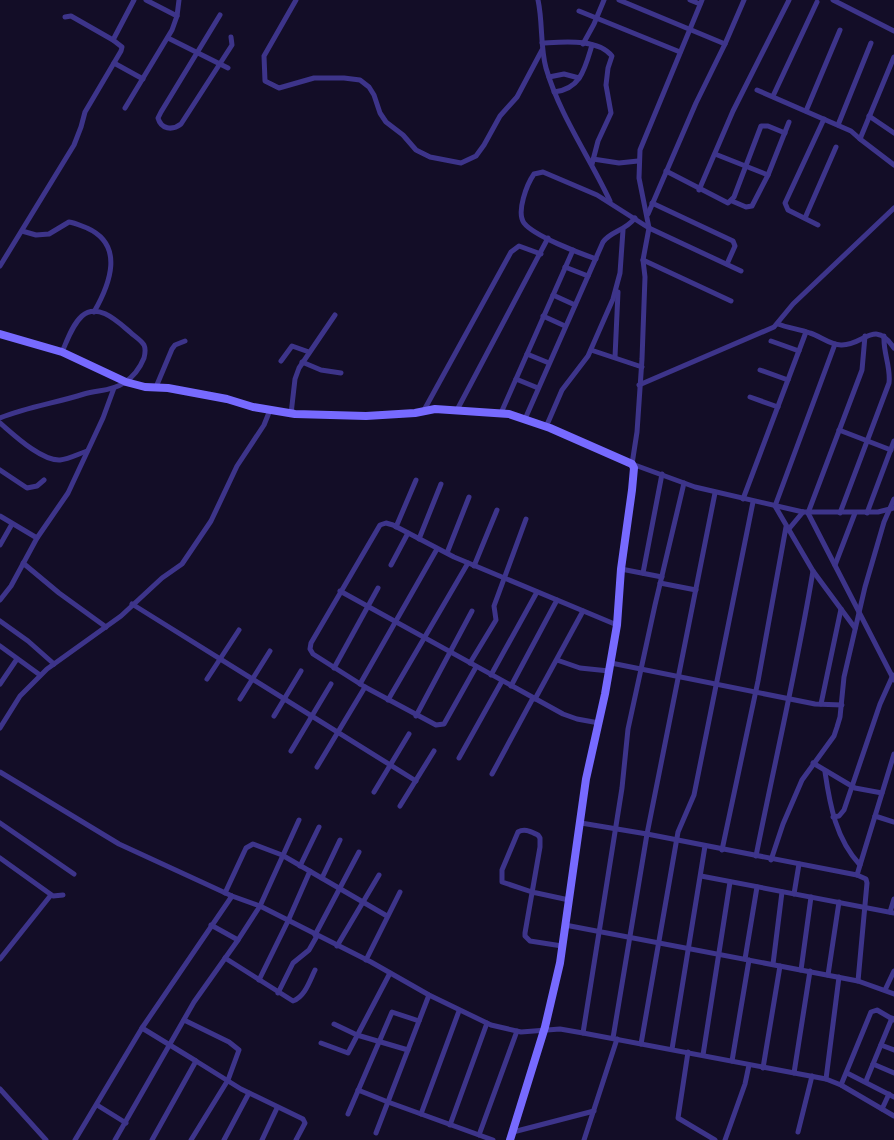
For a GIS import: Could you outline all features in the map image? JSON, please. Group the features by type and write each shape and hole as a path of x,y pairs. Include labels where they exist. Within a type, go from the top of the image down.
{"street":[{"path":"113,40 134,0"},
{"path":"146,0 177,16"},
{"path":"125,108 168,38 177,16 178,0"},
{"path":"296,0 264,56 265,81 279,88 314,78 360,80 369,87 374,95 386,122 403,135 416,150 430,157 450,162 467,161 480,150 500,116 517,98 542,50"},
{"path":"538,0 542,50 554,92 566,119 593,161 611,202"},
{"path":"583,44 604,0"},
{"path":"619,0 725,44"},
{"path":"510,1140 544,1031 562,946 586,779 617,625 637,432 645,311 643,260 649,228 638,161 645,135 701,2 690,0"},
{"path":"647,215 744,0"},
{"path":"699,190 733,111 789,0"},
{"path":"833,0 894,31"},
{"path":"773,96 816,1"},
{"path":"579,11 680,52"},
{"path":"220,15 158,118 161,124 168,129 181,124 232,45 231,37"},
{"path":"0,266 74,145 85,112 122,47 71,16 65,17"},
{"path":"806,111 840,30"},
{"path":"168,38 228,68"},
{"path":"542,43 592,45 608,51 612,56 606,85 611,113 598,141 593,161"},
{"path":"838,125 871,43"},
{"path":"554,92 565,91 573,87 592,45"},
{"path":"860,139 894,57"},
{"path":"114,63 143,79"},
{"path":"549,77 564,74 579,78"},
{"path":"757,90 850,131 894,165"},
{"path":"869,116 894,132"},
{"path":"818,225 788,210 785,203 824,119"},
{"path":"666,171 724,203 732,201 746,207 753,206 789,122"},
{"path":"732,201 761,126 768,126 785,133"},
{"path":"805,218 836,147"},
{"path":"715,154 768,175"},
{"path":"593,161 619,164 638,161"},
{"path":"596,260 531,229 522,218 524,196 534,174 543,172 590,192 611,202 649,228 741,271"},
{"path":"652,203 733,241 735,246 727,264"},
{"path":"639,386 778,324 793,304 894,208"},
{"path":"525,419 606,239 628,227 635,218"},
{"path":"22,231 36,235 49,234 69,222 98,234 108,247 111,267 110,278 94,312"},
{"path":"615,357 623,230"},
{"path":"457,410 548,238"},
{"path":"423,412 511,252 519,246 541,254"},
{"path":"501,413 573,250"},
{"path":"643,260 731,301"},
{"path":"565,267 588,276"},
{"path":"546,427 562,390 591,350 618,285"},
{"path":"553,295 575,305"},
{"path":"62,352 82,316 94,312 111,317 145,347 140,366 126,382 114,388 20,410 0,421 19,440 52,459 62,460 87,452"},
{"path":"291,414 295,379 302,362 335,315"},
{"path":"543,316 565,326"},
{"path":"778,324 835,344 849,344 870,333 884,336 894,348"},
{"path":"743,499 806,332"},
{"path":"0,334 62,352 126,382 227,399 253,407 291,414 366,416 435,409 501,413 525,419 632,464 715,493 805,512 867,513 892,509"},
{"path":"722,850 756,692 787,528 805,512 839,430 862,370 866,336"},
{"path":"840,513 889,383 890,374 884,336"},
{"path":"156,387 172,349 175,345 185,341"},
{"path":"771,341 799,351"},
{"path":"835,344 775,506 813,571 855,628"},
{"path":"281,361 292,346 309,352"},
{"path":"591,350 642,367"},
{"path":"527,354 549,363"},
{"path":"302,362 321,370 341,373"},
{"path":"760,370 788,380"},
{"path":"516,379 538,388"},
{"path":"0,600 11,586 37,537 68,493 110,402 114,388"},
{"path":"750,397 778,407"},
{"path":"0,728 2,720 20,696 40,675 121,616 162,578 182,564 211,521 237,466 264,424 270,410"},
{"path":"839,430 891,450"},
{"path":"867,513 894,441"},
{"path":"0,470 27,488 37,486 44,480"},
{"path":"643,573 662,474"},
{"path":"396,526 416,480"},
{"path":"583,1033 622,788 628,729 684,483"},
{"path":"419,539 441,484"},
{"path":"584,1140 615,1039 628,937 715,493"},
{"path":"447,554 470,497"},
{"path":"771,860 783,824 802,780 834,736 840,717 844,677 865,587 894,499"},
{"path":"641,1044 677,841 694,795 753,502"},
{"path":"474,566 497,510"},
{"path":"805,512 894,677 884,693 842,813 833,817"},
{"path":"835,565 855,513"},
{"path":"0,516 37,537"},
{"path":"470,663 496,620 494,606 526,519"},
{"path":"476,667 444,724 436,726 363,686 313,654 310,649 311,643 380,525 386,523 396,526 447,554 617,625"},
{"path":"0,545 12,524"},
{"path":"391,565 408,533"},
{"path":"317,767 339,733 395,621 437,549"},
{"path":"24,563 106,627"},
{"path":"388,700 468,563"},
{"path":"621,569 643,573 696,590"},
{"path":"756,856 774,762 790,699 813,571"},
{"path":"334,668 378,588"},
{"path":"340,591 563,714 599,723"},
{"path":"491,675 537,592"},
{"path":"511,686 557,600"},
{"path":"132,604 416,781"},
{"path":"821,704 841,609"},
{"path":"416,716 472,611"},
{"path":"492,774 583,611"},
{"path":"0,621 54,664"},
{"path":"207,679 239,630"},
{"path":"0,645 40,675"},
{"path":"240,699 270,651"},
{"path":"0,684 17,658"},
{"path":"557,660 580,668 610,667 641,670 790,699 842,705"},
{"path":"274,716 301,671"},
{"path":"459,758 502,681"},
{"path":"291,751 331,684"},
{"path":"374,792 410,734"},
{"path":"400,806 435,751"},
{"path":"857,875 894,754"},
{"path":"813,763 850,786 882,793"},
{"path":"0,772 119,844 225,893 260,906 459,1011 487,1023 517,1031 560,1029 826,1079 841,1085 894,1116"},
{"path":"825,772 833,817 840,836 851,856 860,865"},
{"path":"875,816 894,822"},
{"path":"115,1140 194,1002 260,906 299,820"},
{"path":"0,823 74,874"},
{"path":"581,823 857,875 866,879 858,981"},
{"path":"300,866 319,827"},
{"path":"562,946 526,939 525,933 532,892 540,838 530,831 521,830 507,855 501,880 506,884 532,892 569,900"},
{"path":"322,878 340,840"},
{"path":"225,893 249,845 260,846 282,855 387,916"},
{"path":"672,1049 705,846"},
{"path":"278,993 293,963 309,950 359,852"},
{"path":"0,858 51,895 57,897 63,895"},
{"path":"794,894 799,864"},
{"path":"258,980 310,871"},
{"path":"337,946 379,875"},
{"path":"701,876 892,912 894,899"},
{"path":"703,1055 730,882"},
{"path":"732,1061 757,887"},
{"path":"366,960 400,892"},
{"path":"773,964 782,892"},
{"path":"0,959 51,895"},
{"path":"75,1140 142,1028 232,896"},
{"path":"801,970 811,897"},
{"path":"828,975 839,902"},
{"path":"211,925 238,940"},
{"path":"565,925 839,977 894,994"},
{"path":"225,958 293,1001 298,1000 315,970"},
{"path":"763,1068 780,966"},
{"path":"794,1073 810,971"},
{"path":"885,990 894,971"},
{"path":"321,1043 348,1053 390,973"},
{"path":"826,1079 839,977"},
{"path":"376,1133 429,995"},
{"path":"841,1085 872,1011 877,1010 893,1019 866,1081"},
{"path":"421,1114 459,1011"},
{"path":"348,1114 392,1012 419,1021"},
{"path":"184,1020 229,1042 239,1050 228,1080 191,1140"},
{"path":"450,1125 487,1023"},
{"path":"334,1024 357,1035 408,1050"},
{"path":"142,1028 249,1093 304,1121 296,1140"},
{"path":"479,1135 517,1031"},
{"path":"881,1045 894,1050"},
{"path":"688,1052 678,1118 715,1140"},
{"path":"152,1140 196,1061"},
{"path":"873,1064 894,1073"},
{"path":"725,1140 745,1084 749,1065"},
{"path":"847,1072 892,1095 882,1109"},
{"path":"798,1132 812,1076"},
{"path":"0,1089 46,1140"},
{"path":"358,1090 493,1140"},
{"path":"224,1140 249,1093"},
{"path":"97,1105 126,1123"},
{"path":"262,1140 277,1108"},
{"path":"513,1131 594,1111"}]}
